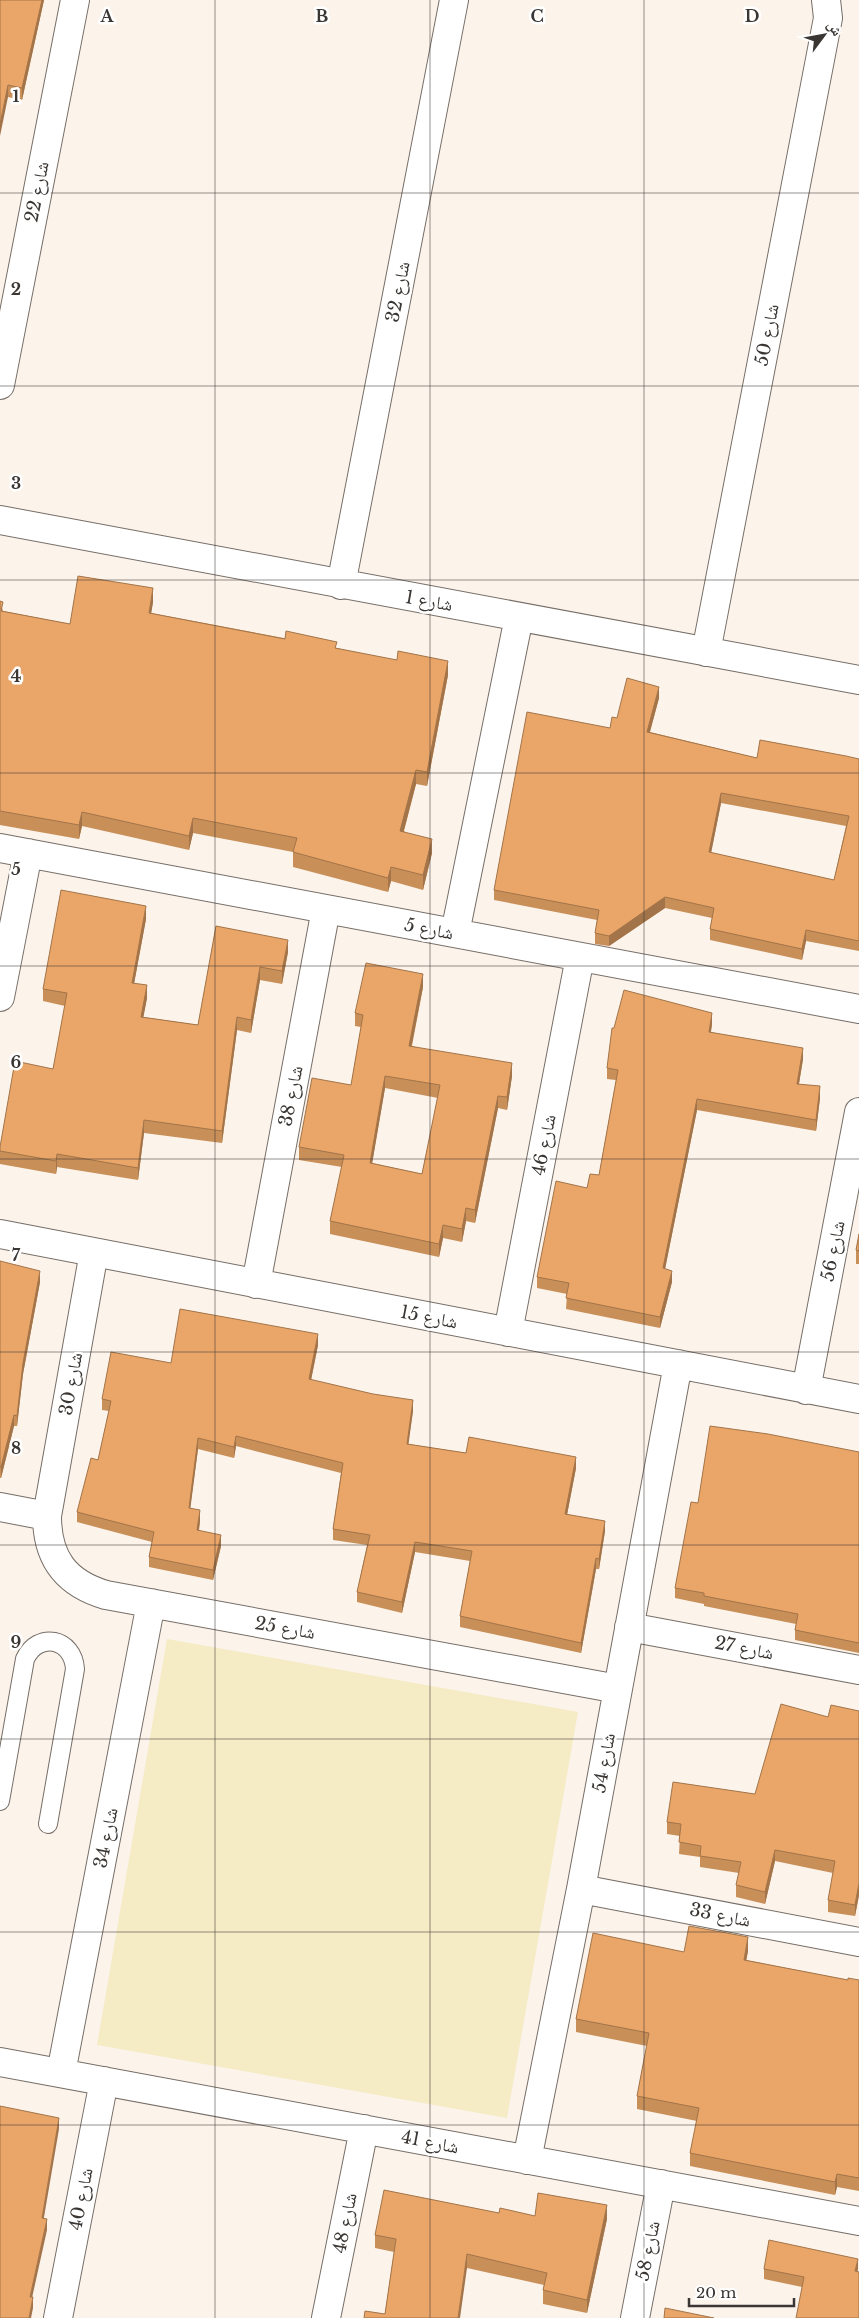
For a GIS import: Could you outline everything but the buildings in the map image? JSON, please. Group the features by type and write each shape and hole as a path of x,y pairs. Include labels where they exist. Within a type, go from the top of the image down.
{"street":[{"name":"شارع 22","path":"0,384 75,0"},
{"name":"شارع 32","path":"341,585 454,0"},
{"name":"شارع 50","path":"706,652 830,6"},
{"name":"شارع 1","path":"0,520 859,680"},
{"path":"456,934 519,617"},
{"name":"شارع 5","path":"0,848 859,1009"},
{"path":"0,998 28,853"},
{"name":"شارع 38","path":"256,1284 326,909"},
{"name":"شارع 46","path":"508,1332 580,957"},
{"name":"شارع 56","path":"806,1390 859,1112"},
{"name":"شارع 15","path":"0,1234 859,1400"},
{"name":"شارع 30","path":"47,1516 94,1252"},
{"name":"شارع 54","path":"527,2160 581,1889 678,1364"},
{"path":"0,1507 47,1516"},
{"name":"شارع 25","path":"47,1516 49,1539 56,1561 78,1584 106,1595 618,1689"},
{"name":"شارع 34","path":"61,2073 151,1604"},
{"name":"شارع 27","path":"629,1627 859,1670"},
{"name":"شارع 33","path":"581,1889 859,1942"},
{"name":"شارع 41","path":"0,2062 859,2221"},
{"name":"شارع 40","path":"58,2318 104,2081"},
{"name":"شارع 48","path":"326,2318 364,2129"},
{"name":"شارع 58","path":"634,2318 661,2184"}],"lane":[{"path":"0,1801 25,1659 28,1653 40,1643 47,1641 61,1644 72,1654 75,1669 48,1824"}],"sand":[{"path":"167,1639 578,1712 507,2118 97,2045"}]}
